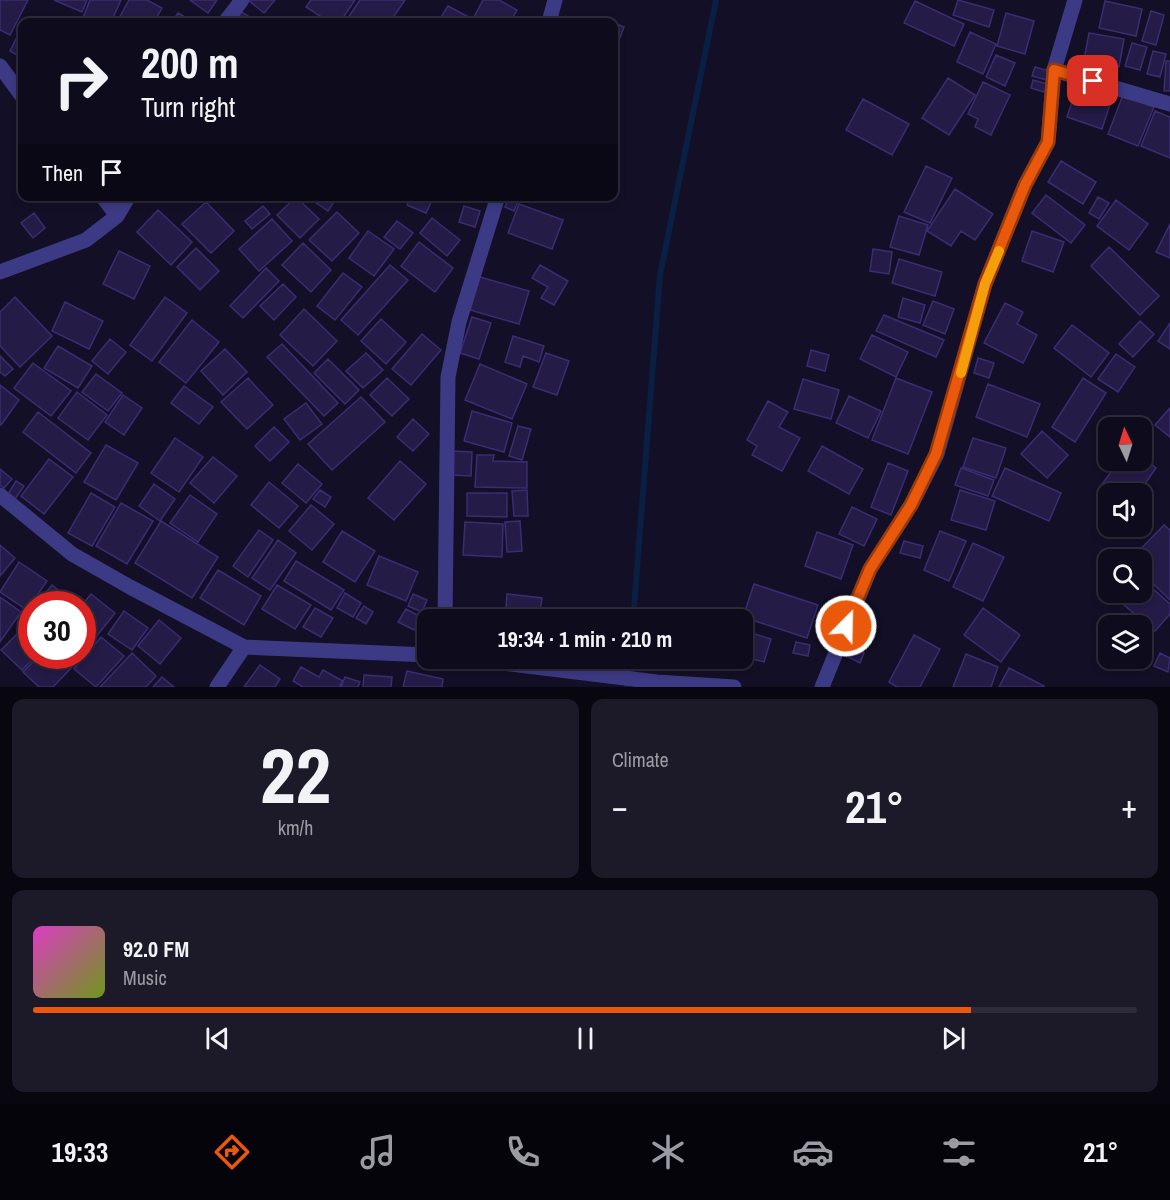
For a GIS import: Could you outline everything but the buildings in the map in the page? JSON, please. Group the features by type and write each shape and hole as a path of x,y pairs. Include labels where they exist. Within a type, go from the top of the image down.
{"street":[{"path":"228,18 242,0"},
{"path":"550,18 555,0"},
{"path":"822,687 870,569 911,505 936,454 985,284 1025,185 1048,142 1054,70 1075,0"},
{"path":"0,66 18,91"},
{"path":"1054,70 1170,104"},
{"path":"106,201 117,216"},
{"path":"0,272 86,240 117,216 126,201"},
{"path":"445,609 448,377 459,322 496,201"},
{"path":"0,495 72,554 130,588 244,647 417,655"},
{"path":"217,687 244,647"},
{"path":"551,669 657,682 734,687"}],"waterway":[{"path":"634,609 660,275 716,0"},
{"path":"627,687 629,669"}],"slow traffic":[{"path":"961,373 985,284 999,251"}],"route":[{"path":"846,626 870,569 911,505 936,454 985,284 1025,185 1048,142 1054,70 1093,81"}]}
